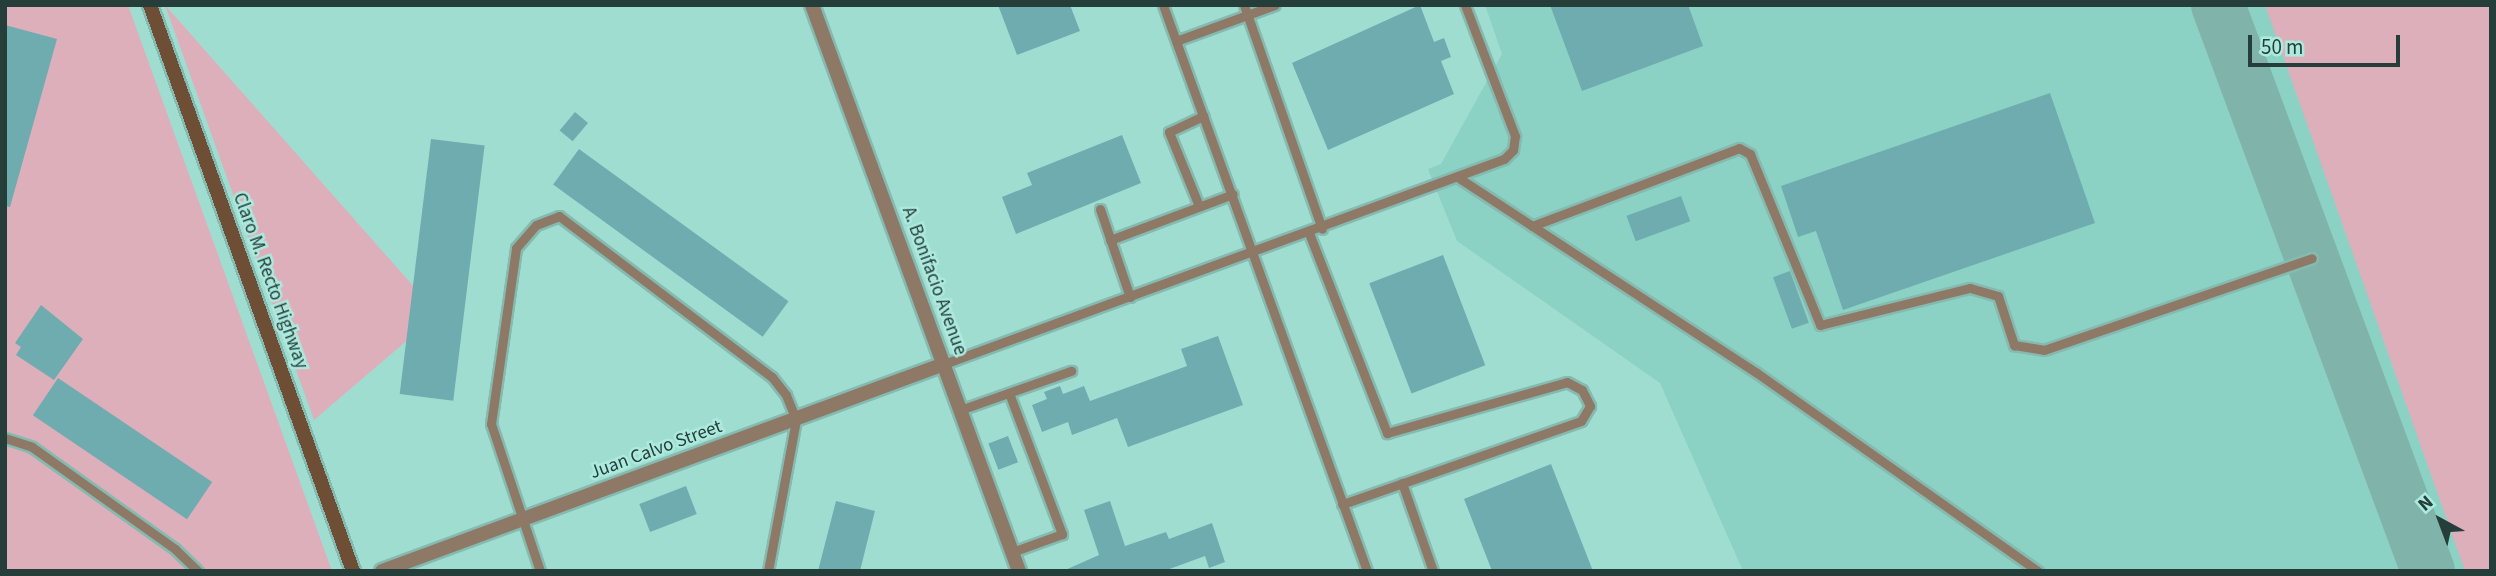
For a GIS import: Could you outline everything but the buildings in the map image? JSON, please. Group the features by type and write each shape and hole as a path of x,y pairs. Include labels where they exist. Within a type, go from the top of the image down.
{"main road":[{"name":"Claro M. Recto Highway","path":"150,5 353,571"}],"street":[{"name":"A. Bonifacio Avenue","path":"812,5 1018,571"},
{"name":"Juan Calvo Street","path":"382,571 944,364"}],"lane":[{"path":"1163,5 1367,571"},
{"path":"1244,5 1322,229"},
{"path":"1176,41 1275,5"},
{"path":"944,364 1322,229 1504,159 1513,150 1515,136 1465,5"},
{"path":"1199,206 1169,132 1204,116"},
{"path":"1532,226 1739,148 1750,154 1820,326 1970,288 1998,296 2014,345 2044,351 2312,258"},
{"path":"1459,178 1757,373 2038,571"},
{"path":"1111,240 1233,194"},
{"path":"1100,209 1130,297"},
{"path":"540,571 491,424 516,248 526,234 551,217 559,216 772,377 786,395 796,419 768,571"},
{"path":"1309,233 1387,433 1567,382 1581,390 1590,406 1581,421 1342,504"},
{"path":"960,410 1071,371"},
{"path":"1009,393 1062,534 1012,552"},
{"path":"5,438 32,447 175,549 198,571"},
{"path":"1402,483 1433,571"}],"shaded area":[{"path":"5,5 128,5 332,571 5,571"},
{"path":"165,5 438,314 314,420"},
{"path":"1485,5 2491,5 2491,571 1743,571 1660,383 1457,241 1428,169 1441,164 1502,54"},
{"path":"2265,5 2491,5 2491,571 2465,571"}],"taxiway":[{"path":"2218,5 2428,571"}]}
